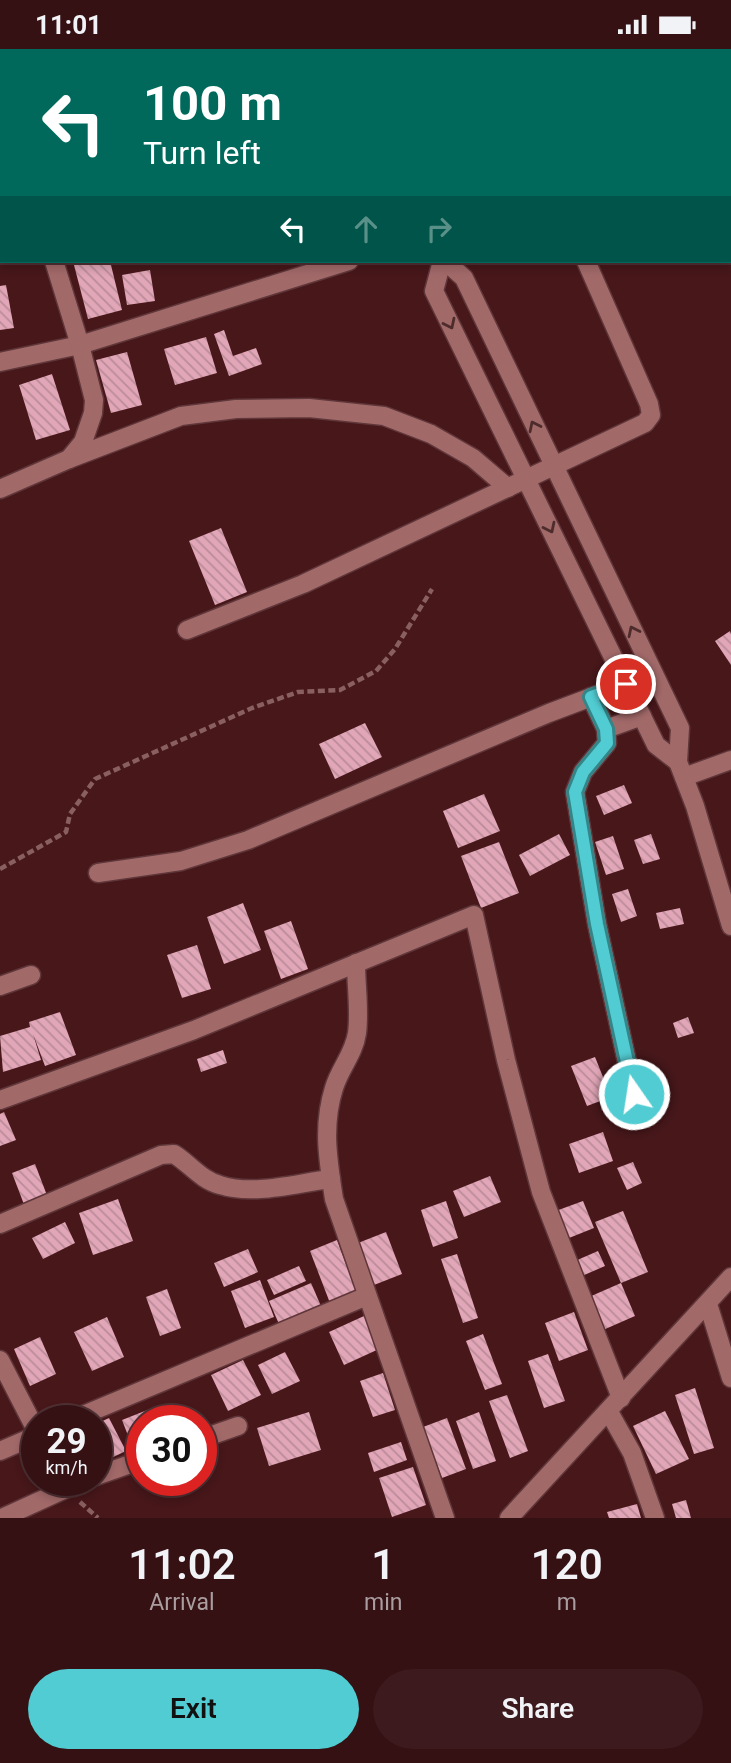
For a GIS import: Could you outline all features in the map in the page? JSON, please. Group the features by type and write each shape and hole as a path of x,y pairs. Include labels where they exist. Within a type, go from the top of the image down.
{"street":[{"path":"55,263 94,400 83,442 69,459"},
{"path":"0,362 80,345 343,263"},
{"path":"443,263 434,291 656,745 681,769"},
{"path":"446,263 464,278 680,728 681,769 731,926"},
{"path":"187,630 303,584 638,428 651,415 587,263"},
{"path":"0,489 181,416 236,409 309,408 384,415 431,434 473,458 508,488"},
{"path":"98,873 181,861 248,840 626,684"},
{"path":"591,697 606,729 607,743 583,772 575,792 597,924 634,1094"},
{"path":"606,729 642,716"},
{"path":"681,769 731,760"},
{"path":"0,1100 194,1030 474,915 506,1061 541,1192 655,1518"},
{"path":"356,963 357,1032 350,1058 335,1085 327,1116 325,1148 334,1199 445,1518"},
{"path":"0,986 31,975"},
{"path":"0,1224 161,1155 174,1154 197,1173 219,1185 245,1189 331,1179"},
{"path":"509,1518 731,1277"},
{"path":"107,1405 368,1296"},
{"path":"708,1304 731,1378"},
{"path":"0,1360 22,1405"},
{"path":"217,1433 238,1426"},
{"path":"0,1451 21,1441"},
{"path":"2,1518 50,1496"}],"path":[{"path":"0,869 66,832 70,814 95,779 252,708 298,692 340,690 376,671 395,649 432,589"}],"building":[{"path":"110,263 122,310 88,319 74,265"},
{"path":"150,270 155,301 127,305 122,275"},
{"path":"6,285 14,328 0,330 0,286"},
{"path":"224,330 233,356 256,348 262,364 229,376 214,334"},
{"path":"206,337 217,373 175,385 164,349"},
{"path":"127,352 142,405 111,413 96,360"},
{"path":"52,374 70,430 36,440 19,385"},
{"path":"221,528 247,592 215,605 189,541"},
{"path":"730,631 731,634 731,665 715,641"},
{"path":"365,723 382,757 335,779 319,744"},
{"path":"624,785 632,803 604,815 596,796"},
{"path":"484,794 500,831 458,848 443,811"},
{"path":"559,834 570,855 530,876 519,855"},
{"path":"651,834 660,859 643,864 634,840"},
{"path":"613,836 624,869 606,875 595,842"},
{"path":"499,842 519,893 481,908 461,856"},
{"path":"628,889 637,916 621,922 612,894"},
{"path":"243,903 261,950 224,964 207,917"},
{"path":"680,908 684,924 660,929 656,913"},
{"path":"291,921 308,969 281,979 264,931"},
{"path":"197,945 211,989 182,998 167,955"},
{"path":"60,1012 76,1055 45,1066 33,1034 41,1060 3,1072 0,1036 30,1027 29,1022"},
{"path":"688,1017 694,1033 678,1038 673,1023"},
{"path":"223,1050 227,1063 201,1072 197,1059"},
{"path":"595,1057 611,1097 587,1106 571,1066"},
{"path":"4,1112 16,1140 0,1146 0,1114"},
{"path":"603,1132 613,1161 579,1173 569,1144"},
{"path":"633,1162 642,1183 627,1190 617,1168"},
{"path":"35,1164 48,1198 25,1207 12,1173"},
{"path":"490,1176 501,1202 464,1217 453,1191"},
{"path":"118,1199 133,1241 93,1255 79,1213"},
{"path":"446,1201 458,1238 433,1247 421,1210"},
{"path":"583,1201 594,1228 564,1240 553,1212"},
{"path":"623,1211 648,1272 621,1283 595,1222"},
{"path":"65,1222 75,1243 43,1259 32,1238"},
{"path":"386,1232 402,1274 374,1285 358,1243"},
{"path":"337,1240 357,1293 330,1303 310,1251"},
{"path":"248,1249 258,1272 224,1287 214,1263"},
{"path":"598,1251 605,1266 582,1276 575,1261"},
{"path":"457,1254 478,1318 463,1323 441,1259"},
{"path":"299,1266 306,1281 274,1295 267,1280"},
{"path":"260,1280 274,1317 245,1328 231,1291"},
{"path":"311,1283 321,1306 279,1324 269,1301"},
{"path":"621,1283 635,1316 603,1330 589,1297"},
{"path":"167,1289 181,1328 160,1336 146,1297"},
{"path":"574,1312 588,1350 559,1361 545,1323"},
{"path":"364,1316 379,1349 344,1365 329,1332"},
{"path":"107,1317 124,1357 92,1371 74,1332"},
{"path":"483,1334 502,1384 485,1390 466,1341"},
{"path":"40,1337 56,1374 30,1386 14,1349"},
{"path":"285,1352 300,1381 272,1394 258,1365"},
{"path":"548,1354 565,1401 544,1408 528,1361"},
{"path":"243,1360 261,1395 228,1411 211,1375"},
{"path":"383,1373 395,1410 373,1417 360,1381"},
{"path":"695,1388 714,1448 694,1454 675,1395"},
{"path":"507,1395 528,1451 510,1458 489,1401"},
{"path":"665,1411 689,1459 656,1474 633,1426"},
{"path":"309,1412 321,1450 269,1466 257,1428"},
{"path":"479,1412 496,1461 473,1469 456,1421"},
{"path":"447,1418 466,1469 442,1478 423,1427"},
{"path":"112,1424 126,1451 112,1458"},
{"path":"401,1442 407,1460 374,1472 368,1453"},
{"path":"413,1467 426,1505 392,1517 379,1478"},
{"path":"686,1500 691,1518 676,1518 672,1504"},
{"path":"637,1504 641,1518 609,1518 607,1512"}],"route":[{"path":"626,684 591,697 606,729 607,743 583,772 575,792 597,924 634,1094"}]}
